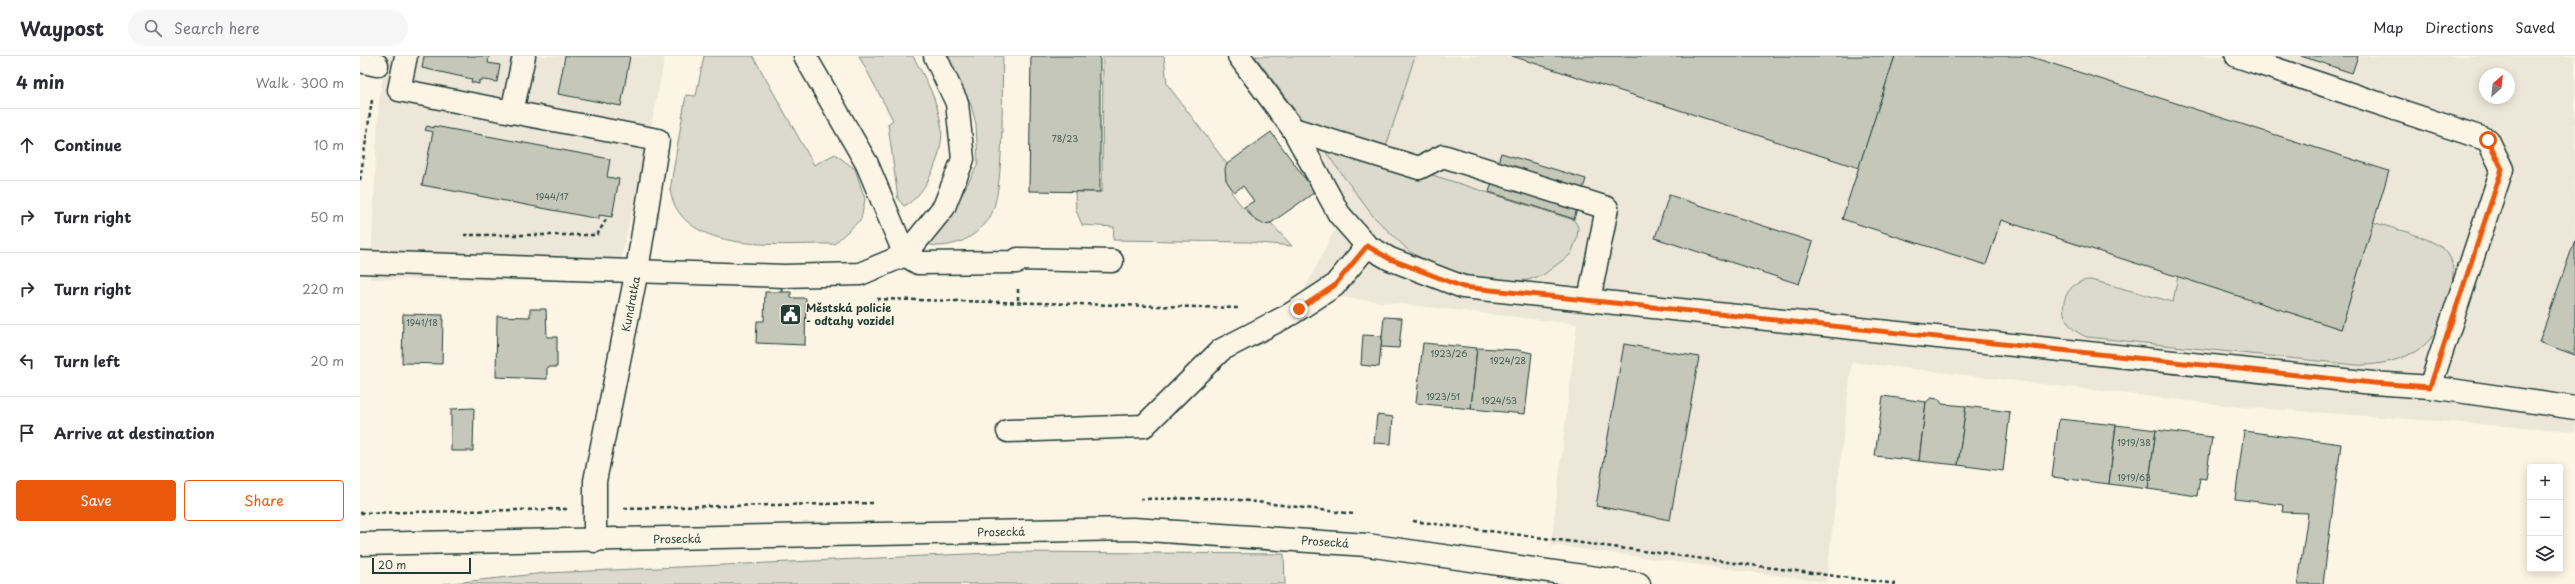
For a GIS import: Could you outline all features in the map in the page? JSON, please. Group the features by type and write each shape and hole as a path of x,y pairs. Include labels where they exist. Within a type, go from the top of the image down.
{"main road":[{"path":"406,56 399,90 658,140 637,270 784,276 860,274 905,255 944,207 964,158 957,103 935,56"},
{"path":"512,112 524,56"},
{"path":"805,56 867,164 905,255 918,263 1017,262 1018,259 1112,261"},
{"path":"1239,56 1293,129 1338,214 1367,246 1390,259 1463,287 2430,387 2575,408"},
{"path":"2237,56 2488,140 2502,169 2430,387"},
{"path":"1293,129 1419,168 1443,156 1607,208 1589,300"},
{"path":"1008,431 1144,426 1221,350 1290,314 1334,286 1367,246"},
{"name":"Kundratka","path":"360,262 637,270 595,481 595,541"},
{"name":"Prosecká","path":"360,544 595,541 1133,529 1366,545 1639,584"}],"path":[{"path":"360,180 369,63"},
{"path":"457,235 597,235 607,218"},
{"path":"869,299 1243,308"}],"shaded area":[{"path":"386,56 665,56 646,153 615,282 370,279 379,99"},
{"path":"704,56 753,56 814,165 835,154 855,169 865,199 861,219 834,244 789,245 738,242 714,236 694,227 678,212 670,190 686,95 696,96"},
{"path":"859,56 913,56 937,106 942,134 938,158 927,182 920,192 912,201 904,206 898,199 888,124 893,120"},
{"path":"947,56 1003,56 1002,141 998,188 989,219 972,236 951,245 938,246 925,243 949,219 978,164 976,124 971,105"},
{"path":"1103,56 1164,56 1167,84 1227,164 1233,190 1231,192 1248,213 1259,221 1271,223 1292,246 1249,242 1113,240 1114,227 1082,225 1076,210 1075,192 1102,192"},
{"path":"1235,56 2575,56 2575,431 2241,407 1852,362 1826,582 1551,545 1577,324 1303,293 1346,207"},
{"path":"1255,56 1415,56 1382,159 1574,220 1578,227 1577,238 1571,254 1543,275 1528,280 1510,281 1465,275 1435,265 1410,252 1372,215"},
{"path":"2373,222 2414,234 2434,243 2448,254 2452,263 2453,280 2446,306 2437,328 2431,338 2424,345 2407,356 2397,359 2376,364 2356,365 2087,337 2075,330 2068,322 2064,313 2064,303 2067,294 2073,287 2081,282 2091,280 2173,302 2178,276 2341,329"},
{"path":"1013,552 1284,554 1285,584 443,584 546,573"}],"building":[{"path":"424,56 489,56 488,63 500,65 497,82 479,80 479,84 471,82 472,79 422,68"},
{"path":"565,56 630,56 621,106 558,94"},
{"path":"1031,56 1100,56 1100,192 1029,191"},
{"path":"1512,56 1895,56 1859,168"},
{"path":"1895,56 2028,56 2389,171 2341,329 2001,220 1986,265 1842,219"},
{"path":"2301,56 2358,56 2352,73"},
{"path":"427,126 434,128 434,126 610,159 607,177 619,179 612,217 599,215 599,219 422,185 433,132 425,130"},
{"path":"1271,132 1315,192 1271,223 1263,224 1255,220 1244,207 1254,201 1243,186 1234,192 1226,180 1225,169 1227,164"},
{"path":"1501,153 1586,179 1574,219 1489,192"},
{"path":"1669,195 1813,242 1799,284 1655,238"},
{"path":"2575,240 2575,355 2539,342"},
{"path":"782,287 782,292 791,292 791,298 806,298 805,345 756,343 757,321 764,321 765,292 781,292"},
{"path":"530,309 546,309 547,337 557,337 557,367 547,367 547,379 496,377 497,316 530,317"},
{"path":"403,314 443,315 442,364 402,363"},
{"path":"1384,317 1402,318 1399,348 1381,347"},
{"path":"1363,335 1382,336 1379,367 1361,365"},
{"path":"1423,343 1477,348 1471,409 1416,403"},
{"path":"1624,344 1699,357 1670,520 1596,506"},
{"path":"1477,348 1518,350 1532,353 1525,414 1471,409"},
{"path":"1883,396 1926,402 1919,461 1875,456"},
{"path":"1931,398 1939,399 1942,404 1966,406 1958,465 1919,461 1926,402"},
{"path":"1966,406 2010,412 2003,471 1958,465"},
{"path":"474,408 473,451 451,451 451,409"},
{"path":"1377,415 1393,417 1391,444 1374,443"},
{"path":"2059,419 2116,425 2109,484 2052,477"},
{"path":"2116,425 2156,430 2148,489 2109,484"},
{"path":"2156,430 2212,437 2206,479 2200,478 2197,496 2148,489"},
{"path":"2244,431 2341,444 2323,584 2298,584 2308,513 2282,512 2283,505 2235,499"}],"place":[{"name":"Městská policie - odtahy vozidel","path":"790,314"}],"route":[{"path":"1299,309 1334,286 1367,246 1390,259 1463,287 2373,383 2430,387 2446,346 2502,169 2488,140"}]}
